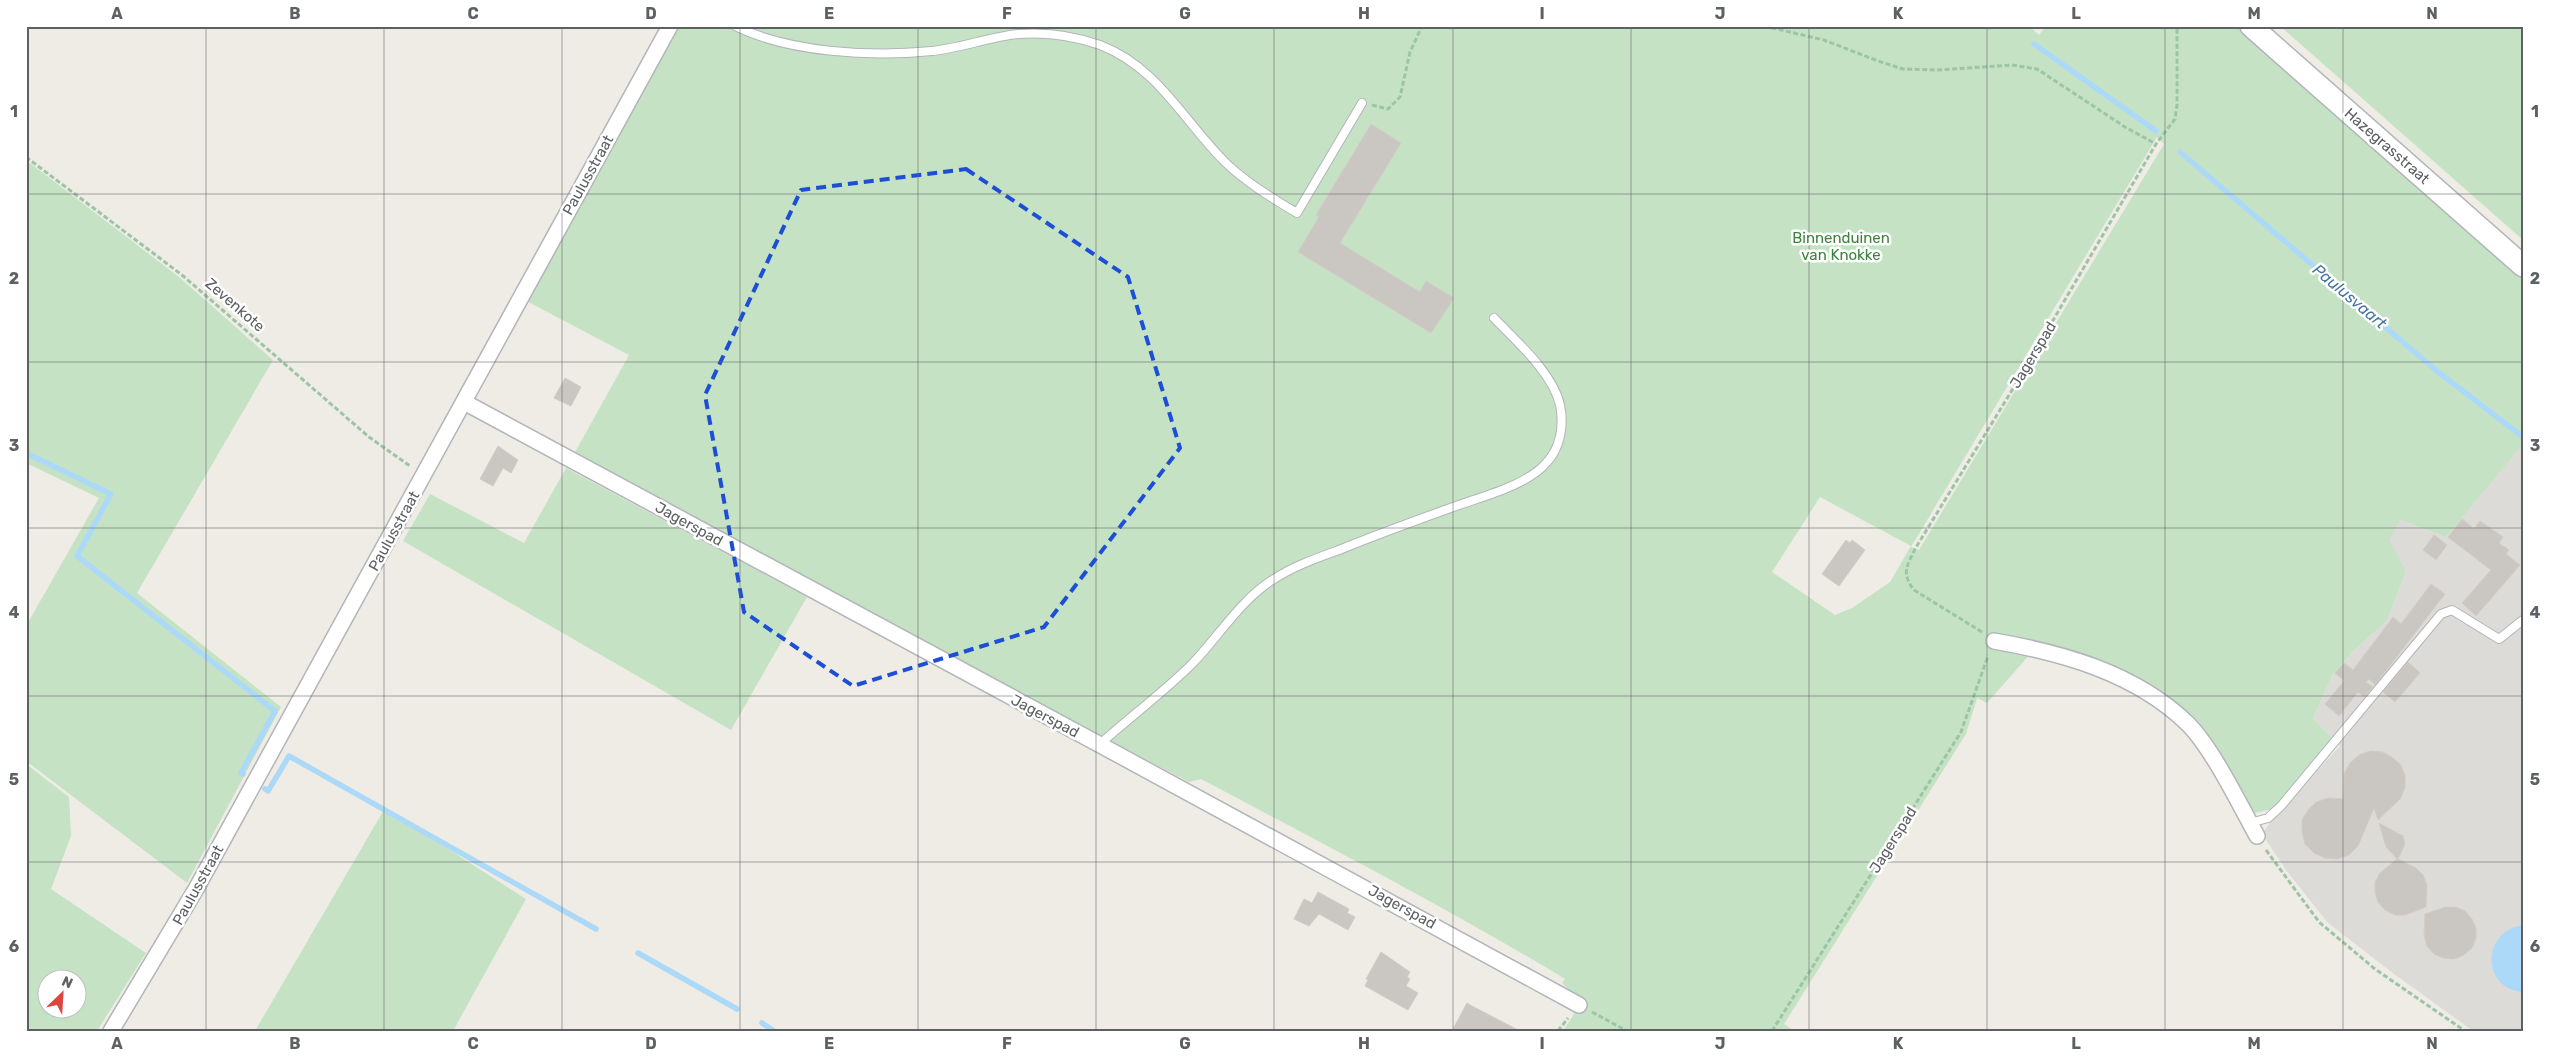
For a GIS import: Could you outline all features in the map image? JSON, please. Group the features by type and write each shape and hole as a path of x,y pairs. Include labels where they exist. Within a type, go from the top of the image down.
{"street":[{"name":"Paulusstraat","path":"111,1031 191,897 425,475 670,26"},
{"name":"Hazegrasstraat","path":"2251,26 2523,266"},
{"name":"Jagerspad","path":"464,402 1369,889 1579,1005"},
{"path":"1994,641 2034,648 2106,671 2137,686 2164,705 2188,723 2202,741 2254,829"}],"lane":[{"path":"735,26 801,46 851,52 934,51 1017,34 1045,34 1076,38 1100,45 1141,68 1160,86 1225,163 1250,184 1296,213 1362,103"},
{"path":"1099,745 1184,672 1257,592 1272,579 1299,565 1500,491 1534,474 1548,462 1556,449 1561,433 1559,404 1552,387 1528,353 1494,318"},
{"path":"2254,829 2281,806 2441,614 2452,610 2499,639 2523,620"}],"path":[{"path":"1362,103 1388,109 1400,97 1410,52 1422,26"},
{"path":"1764,26 1824,40 1878,62 1903,69 1937,70 2012,64 2037,69 2126,127 2156,144"},
{"name":"Jagerspad","path":"1772,1031 1961,732 1994,641 1914,590 1906,580 1906,569 1915,549 2014,387 2156,144 2175,119 2177,105 2177,26"},
{"name":"Zevenkote","path":"26,157 182,275 370,437 425,475"},
{"path":"2254,829 2286,880 2319,922 2375,969 2465,1031"},
{"path":"1579,1005 1627,1031"}],"highlighted area":[{"path":"966,169 1128,277 1180,448 1044,627 853,686 744,612 705,395 801,190"}],"shaded area":[{"path":"2523,443 2523,1031 2473,1031 2394,974 2327,922 2286,870 2262,834 2277,813 2340,746 2313,718 2332,676 2352,652 2387,621 2406,571 2388,540 2400,520 2446,537"}],"green space":[{"name":"Binnenduinen van Knokke","path":"662,26 2029,26 2039,35 2046,26 2238,26 2523,278 2523,444 2446,537 2400,520 2389,540 2406,571 2387,621 2352,652 2332,676 2313,718 2333,739 2272,809 2251,814 2167,701 2032,652 1987,703 1977,698 1966,734 1784,1024 1794,1031 1563,1031 1582,1002 1562,983 1565,979 1520,952 1384,876 1201,779 1189,782 574,454 629,355 515,295","holes":["2157,137 2164,144 1919,550 1911,547","1820,497 1911,546 1890,582 1852,608 1835,615 1772,572"]},
{"path":"2280,26 2523,26 2523,240"},
{"path":"26,160 179,277 273,360 137,593 281,707 187,883 26,761 26,626 99,498 26,463"},
{"path":"566,468 807,597 731,730 403,541 430,494 524,543"},
{"path":"26,764 69,797 71,836 51,889 146,953 97,1031 26,1031"},
{"path":"385,808 526,899 453,1031 255,1031"}],"water":[{"path":"2523,925 2523,992 2509,989 2499,981 2493,971 2492,960 2493,948 2499,938 2509,929"}],"building":[{"path":"1371,124 1401,143 1340,243 1420,292 1426,281 1454,298 1431,333 1298,252 1319,217 1316,215"},
{"path":"565,378 581,387 571,406 554,398"},
{"path":"498,446 518,460 511,473 503,468 493,486 480,479"},
{"path":"2462,519 2474,529 2480,521 2503,537 2499,543 2509,550 2506,554 2520,565 2476,616 2462,603 2491,570 2448,537"},
{"path":"2434,535 2447,545 2436,560 2423,550"},
{"path":"1846,540 1850,543 1852,540 1865,550 1839,586 1822,574"},
{"path":"2431,584 2445,594 2375,685 2369,679 2366,682 2373,687 2364,697 2358,692 2339,716 2325,704 2344,681 2335,673 2344,663 2353,670 2393,617 2401,624"},
{"path":"2408,662 2420,673 2395,702 2383,692"},
{"path":"2370,751 2382,752 2392,757 2401,765 2405,776 2405,788 2400,799 2378,820 2374,808 2358,846 2349,855 2337,859 2325,858 2314,853 2305,844 2302,820 2316,802 2328,798 2343,799 2344,774 2350,763 2359,755"},
{"path":"2379,823 2403,836 2405,844 2398,859 2416,868 2423,875 2427,885 2426,907 2405,915 2395,915 2385,910 2378,902 2375,882 2380,873 2397,859 2386,847"},
{"path":"1318,892 1349,909 1347,913 1355,917 1348,930 1319,914 1309,926 1294,919 1304,899 1312,903"},
{"path":"2446,907 2456,907 2465,911 2472,919 2476,928 2476,938 2472,948 2464,955 2454,959 2443,958 2434,954 2427,946 2424,936 2425,914"},
{"path":"1381,952 1410,972 1407,977 1410,979 1406,986 1418,993 1408,1010 1365,986 1368,980 1366,979"},
{"path":"1467,1003 1472,1006 1520,1031 1452,1031"}],"waterway":[{"name":"Paulusvaart","path":"2034,44 2156,131"},
{"name":"Paulusvaart","path":"2180,152 2438,372 2523,437"},
{"path":"26,453 111,494 77,556 275,711 241,773 243,774"},
{"path":"265,789 268,791 289,756 596,929"},
{"path":"638,953 737,1009"},
{"path":"762,1023 774,1031"}]}
